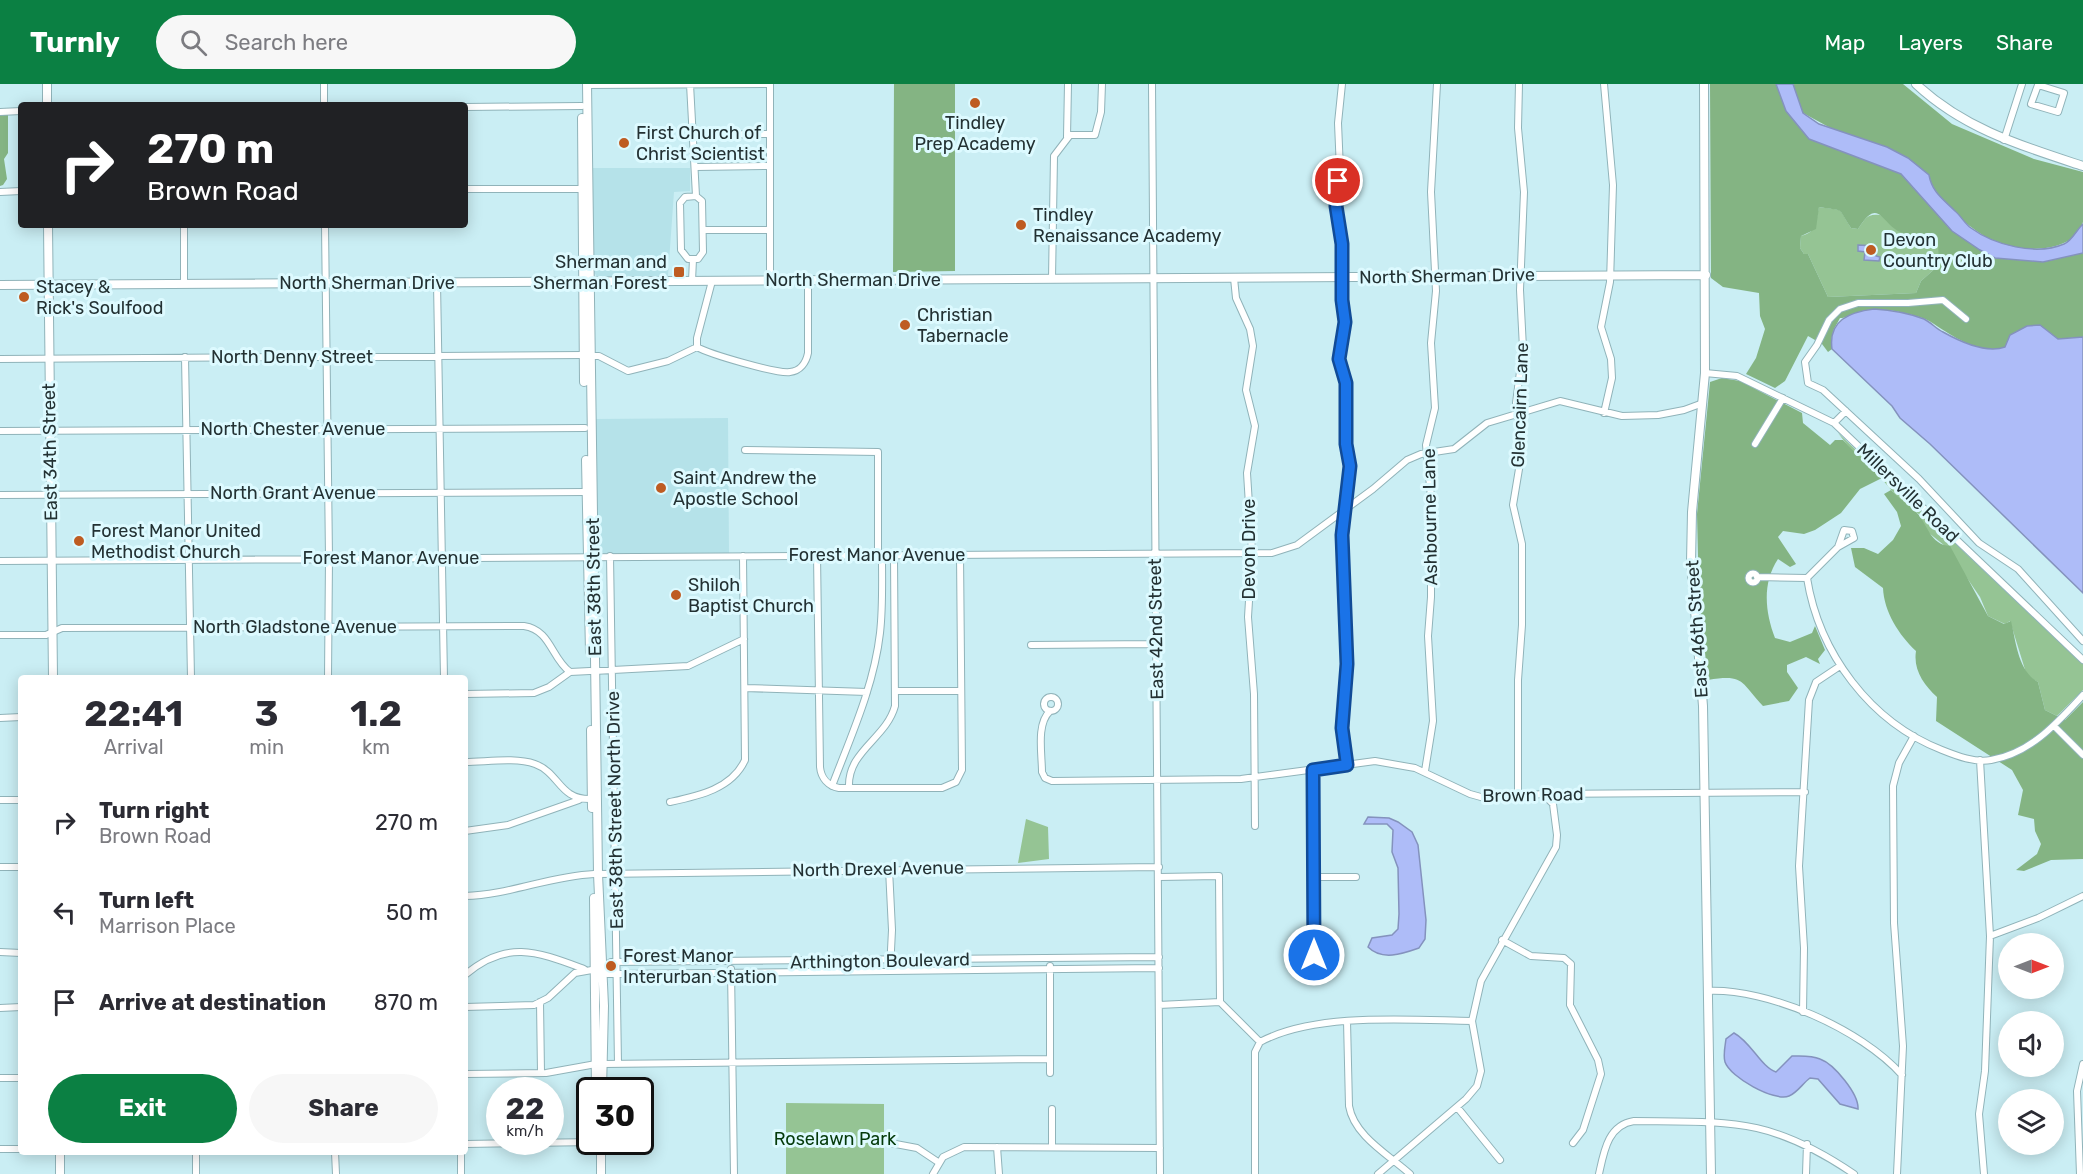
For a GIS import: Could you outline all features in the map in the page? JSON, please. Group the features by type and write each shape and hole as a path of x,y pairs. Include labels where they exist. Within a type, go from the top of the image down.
{"main road":[{"path":"47,84 47,102"},
{"name":"East 38th Street","path":"582,84 582,189 592,556 591,800 596,874"},
{"name":"East 38th Street","path":"585,282 587,84"},
{"name":"East 46th Street","path":"1704,84 1705,373 1692,512 1691,562 1702,685 1711,1174"},
{"path":"1916,84 1957,116 2004,140 2083,166"},
{"name":"East 34th Street","path":"48,228 53,675"},
{"name":"North Sherman Drive","path":"0,285 1706,275"},
{"name":"East 38th Street","path":"586,355 586,492 592,556"},
{"name":"East 38th Street","path":"592,671 601,1077"},
{"name":"East 38th Street","path":"598,1077 600,1064"},
{"path":"60,1155 60,1174"},
{"path":"597,1174 598,1155"},
{"path":"599,1155 601,1174"}],"street":[{"path":"324,84 324,102"},
{"path":"587,84 770,84 770,280"},
{"path":"690,84 696,196"},
{"path":"1052,279 1054,156 1067,137 1068,84"},
{"path":"1067,137 1095,135 1101,112 1102,84"},
{"name":"East 42nd Street","path":"1152,84 1160,1174"},
{"path":"1342,84 1338,123 1340,170 1336,206 1342,244 1345,328 1339,359 1346,383 1346,444 1350,466 1345,509 1343,586 1347,664 1342,728 1347,765"},
{"name":"Ashbourne Lane","path":"1425,771 1434,715 1428,636 1431,497 1426,445 1435,408 1431,354 1436,299 1431,184 1437,84"},
{"name":"Glencairn Lane","path":"1518,796 1518,680 1522,625 1522,544 1513,497 1522,446 1516,399 1523,353 1520,275 1524,192 1518,128 1519,84"},
{"path":"1604,84 1613,185 1610,274 1601,327 1611,359 1612,378 1604,413"},
{"path":"2004,140 2022,84"},
{"path":"2017,99 2031,104 2058,112 2064,93 2038,85 2031,104"},
{"path":"468,107 582,106"},
{"path":"0,112 18,111"},
{"path":"694,135 770,134"},
{"path":"696,166 770,165"},
{"path":"468,189 582,189"},
{"path":"0,192 18,191"},
{"path":"696,196 702,201 703,230 703,252 698,258 686,258 681,253 680,203 684,197 696,196"},
{"path":"184,228 184,284"},
{"path":"325,228 329,493 328,675"},
{"path":"703,230 770,230"},
{"path":"692,281 693,259"},
{"name":"Devon Drive","path":"1234,278 1238,302 1253,339 1246,385 1254,426 1247,463 1251,552 1248,617 1254,694 1254,826"},
{"path":"712,281 697,338 698,347 782,372 796,370 804,363 808,353 808,280"},
{"path":"437,283 444,675"},
{"path":"1966,319 1943,300 1852,304 1833,315 1805,362 1809,383 1823,390 1846,411 1918,479 1979,543 2018,569 2083,641"},
{"name":"North Denny Street","path":"0,359 586,355 599,356 628,371 668,361 698,347"},
{"path":"185,357 190,675"},
{"name":"Millersville Road","path":"1705,373 1737,376 1834,423 2083,660"},
{"path":"1755,444 1783,398"},
{"name":"Forest Manor Avenue","path":"0,561 1272,553 1292,548 1405,461 1427,453 1454,449 1484,425 1518,416 1550,403 1564,401 1604,413 1652,416 1682,411 1703,403"},
{"path":"1834,423 1846,411"},
{"name":"North Chester Avenue","path":"0,431 585,428"},
{"path":"745,450 878,452 882,617 867,692 832,786"},
{"name":"North Grant Avenue","path":"0,495 586,492"},
{"path":"1757,577 1807,578 1838,548"},
{"path":"817,555 820,771 825,781 832,786 849,788 943,788 952,785 962,771 960,554"},
{"path":"849,788 852,765 888,723 894,710 896,692 894,555"},
{"name":"East 38th Street North Drive","path":"610,556 618,1064"},
{"path":"670,801 705,794 732,777 742,766 746,754 744,556"},
{"path":"1807,578 1819,624 1840,666 1878,709 1914,736 1948,752 1980,760 1998,758 2017,751 2054,726 2083,695"},
{"name":"North Gladstone Avenue","path":"0,635 46,635 62,628 532,627 546,637 559,661 570,672"},
{"path":"468,694 534,693 549,687 570,672 688,666 744,639"},
{"path":"1031,645 1156,644"},
{"path":"1803,1012 1804,948 1798,873 1811,691 1819,679 1840,666"},
{"path":"745,688 867,692"},
{"path":"896,692 961,691"},
{"name":"Brown Road","path":"1050,711 1044,717 1042,727 1042,772 1047,780 1054,781 1254,778 1384,761 1425,771 1476,796 1497,799 1544,794 1805,792"},
{"path":"0,718 18,717"},
{"path":"2054,726 2083,755"},
{"path":"1897,1174 1903,1030 1894,923 1893,786 1899,763 1914,736"},
{"path":"1980,760 1990,936 1985,1071 1979,1114 1984,1174"},
{"path":"468,762 532,764 546,770 565,791 580,800"},
{"path":"1313,770 1314,965"},
{"path":"1378,1174 1475,1089 1481,1071 1472,1021 1481,981 1556,847 1557,835 1553,804 1544,794"},
{"path":"0,800 18,800"},
{"path":"468,831 508,825 580,800 591,800"},
{"path":"0,867 18,867"},
{"name":"North Drexel Avenue","path":"468,896 501,892 569,876 615,873 1159,867"},
{"path":"889,869 892,930 890,970"},
{"path":"1159,877 1219,876 1220,1002 1260,1042"},
{"path":"1313,877 1356,877"},
{"path":"1990,936 2038,918 2083,896"},
{"path":"1502,940 1531,956 1564,958 1571,964 1570,1005 1598,1059 1601,1074 1583,1130 1573,1143"},
{"path":"468,973 493,957 520,951 539,952 584,969"},
{"path":"0,952 18,952"},
{"name":"Arthington Boulevard","path":"540,1002 569,976 584,969 600,968 607,963 1159,957"},
{"path":"1050,959 1050,1073"},
{"path":"731,963 734,1174"},
{"name":"Arthington Boulevard","path":"600,968 607,974 1159,968"},
{"path":"1707,991 1754,995 1803,1012 1859,1038 1902,1075"},
{"path":"468,1007 525,1006 540,1002 542,1073"},
{"path":"1159,1005 1220,1002"},
{"path":"0,1008 18,1007"},
{"path":"1255,1174 1255,1052 1260,1042 1311,1027 1347,1021 1472,1021"},
{"path":"1347,1021 1351,1115 1360,1130 1410,1174"},
{"path":"468,1074 542,1073 600,1064 1049,1059"},
{"path":"2080,1174 2078,1091 2083,1064"},
{"path":"0,1078 18,1078"},
{"path":"1456,1107 1500,1160"},
{"path":"1052,1109 1052,1147"},
{"path":"1599,1174 1609,1137 1624,1124 1634,1121 1710,1122 1760,1127 1807,1144 1854,1174"},
{"path":"468,1144 576,1142"},
{"path":"885,1142 917,1148 938,1162"},
{"path":"1806,1174 1807,1144"},
{"path":"997,1147 999,1174"},
{"path":"933,1174 938,1162 950,1152 962,1148 1160,1148"},
{"path":"0,1149 18,1149"},
{"path":"196,1155 196,1174"},
{"path":"335,1155 336,1174"},
{"path":"461,1155 461,1174"}],"shaded area":[{"path":"591,168 690,168 690,191 674,192 668,276 597,277 594,272"},
{"name":"Saint Andrew the Apostle School","path":"728,418 729,553 597,554 593,419"}],"green space":[{"path":"894,84 955,84 955,271 893,272"},
{"path":"1710,84 1776,84 1786,111 1809,139 1901,174 1952,231 1980,250 1995,258 2043,262 2083,253 2083,337 2058,339 2045,329 2010,335 2005,347 1986,349 1967,343 1920,317 1890,310 1876,312 1840,318 1833,331 1832,349 1828,352 1822,344 1808,336 1785,381 1775,388 1746,374 1756,358 1765,329 1760,316 1759,293 1723,287 1711,278","holes":["1819,207 1840,211 1851,228 1858,229 1865,219 1876,213 1903,233 1934,239 1938,241 1939,265 1921,281 1916,293 1828,297 1808,254 1804,254 1800,248 1801,236 1816,229"]},
{"path":"1793,84 1903,84 1952,124 2034,159 2083,172 2083,222 2071,239 2051,247 2017,248 1996,242 1984,236 1949,207 1932,185 1929,175 1887,147 1836,131 1803,113"},
{"path":"0,113 8,113 8,153 4,159 7,179 0,186"},
{"name":"Devon Country Club","path":"1819,207 1840,210 1851,228 1858,229 1868,216 1879,215 1885,216 1896,229 1939,241 1939,265 1921,281 1916,293 1828,297 1808,254 1804,254 1800,248 1801,236 1814,229"},
{"path":"1722,378 1740,381 1802,413 1803,423 1830,445 1835,440 1843,440 1882,478 1860,489 1841,513 1815,530 1804,534 1783,531 1778,537 1796,564 1790,567 1778,559 1769,578 1767,608 1775,638 1790,642 1812,633 1815,626 1825,650 1818,659 1820,664 1806,657 1787,665 1787,672 1798,688 1789,701 1763,706 1736,679 1708,680 1699,597 1697,514 1710,382"},
{"path":"1838,433 2083,664 2083,690 2057,716 2045,710 2038,682 2027,676 2010,621 2005,624 1988,616 1980,597 1945,546 1924,529 1920,515 1898,498 1870,465 1855,455"},
{"path":"1891,490 1917,513 1933,538 1943,545 1950,546 1988,616 2004,624 2011,621 2022,663 2031,677 2038,682 2045,710 2065,720 2083,702 2083,859 2051,860 2024,871 2016,870 2037,854 2041,844 2035,831 2034,819 2018,815 2023,790 2012,770 1936,721 1937,697 1920,677 1916,665 1916,651 1898,630 1889,614 1883,588 1855,567 1851,548 1864,548 1878,554 1893,540 1901,526 1897,512 1884,494"},
{"path":"1026,819 1048,827 1049,859 1018,863"},
{"name":"Roselawn Park","path":"786,1103 884,1104 884,1174 786,1174"}],"water":[{"path":"1776,84 1793,84 1803,113 1819,124 1887,147 1908,158 1929,175 1939,195 1980,234 2003,244 2041,249 2064,244 2083,224 2083,253 2043,262 1995,258 1980,250 1952,231 1901,174 1809,139 1786,111"},
{"path":"1858,245 1876,246 1876,256 1880,257 1879,261 1864,260 1865,252 1858,251"},
{"path":"1874,309 1918,317 1957,339 1981,348 2005,347 2010,335 2027,326 2040,325 2058,339 2083,337 2083,593 1930,444 1900,418 1892,406 1832,349 1834,331 1842,319 1857,312"},
{"path":"1368,817 1389,818 1398,822 1412,832 1418,845 1426,920 1425,939 1419,948 1386,955 1379,954 1368,947 1372,938 1392,935 1398,929 1399,914 1398,868 1392,852 1393,830 1387,824 1364,824"},
{"path":"1734,1033 1776,1072 1792,1056 1813,1057 1826,1062 1850,1088 1858,1109 1840,1104 1818,1079 1810,1078 1792,1095 1782,1097 1763,1092 1743,1081 1724,1060 1726,1039"}],"place":[{"name":"Tindley Prep Academy","path":"975,103"},
{"name":"First Church of Christ Scientist","path":"624,143"},
{"name":"Tindley Renaissance Academy","path":"1021,225"},
{"name":"Devon Country Club","path":"1871,250"},
{"name":"Sherman and Sherman Forest","path":"679,272"},
{"name":"Stacey & Rick's Soulfood","path":"24,297"},
{"name":"Christian Tabernacle","path":"905,325"},
{"name":"Saint Andrew the Apostle School","path":"661,488"},
{"name":"Forest Manor United Methodist Church","path":"79,541"},
{"name":"Shiloh Baptist Church","path":"676,595"},
{"name":"Forest Manor Interurban Station","path":"611,966"}],"route":[{"path":"1314,955 1313,770 1347,765 1342,728 1347,664 1342,535 1350,466 1346,450 1346,378 1339,359 1345,322 1342,308 1342,244 1336,206 1338,181"}]}
